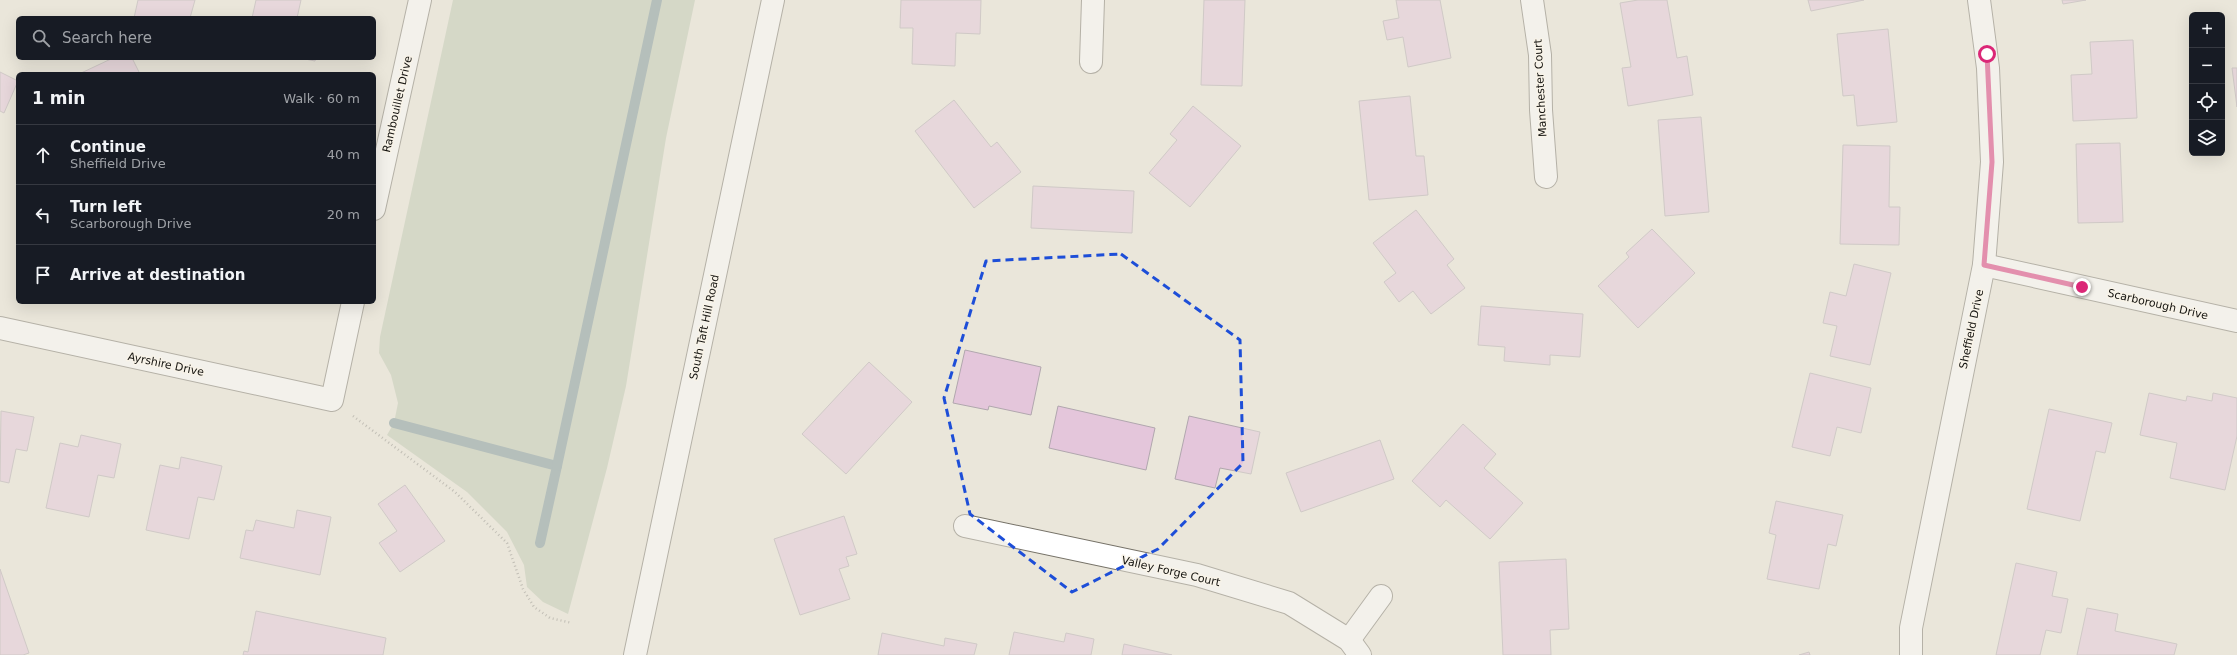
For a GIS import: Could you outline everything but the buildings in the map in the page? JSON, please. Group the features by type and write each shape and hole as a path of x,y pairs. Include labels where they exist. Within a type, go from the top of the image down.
{"street":[{"name":"Rambouillet Drive","path":"376,200 420,0"},
{"name":"South Taft Hill Road","path":"635,655 773,0"},
{"path":"1091,62 1093,0"},
{"name":"Manchester Court","path":"1532,0 1540,55 1541,110 1546,177"},
{"name":"Sheffield Drive","path":"1911,655 1911,628 1984,265 1992,162 1988,68 1980,0"},
{"name":"Scarborough Drive","path":"1984,265 2237,322"},
{"path":"332,400 353,304"},
{"name":"Ayrshire Drive","path":"0,328 332,400"},
{"name":"Valley Forge Court","path":"965,526 1205,578 1289,603 1355,647"},
{"path":"1355,647 1382,596"}],"path":[{"path":"332,400 455,492 507,543 523,589 534,607 550,618 572,623"}],"highlighted area":[{"path":"1121,254 1240,340 1243,463 1158,549 1072,592 970,514 944,398 986,261"}],"green space":[{"path":"453,0 695,0 666,138 626,386 607,468 568,614 543,602 527,587 524,565 507,532 467,492 387,435 394,423 398,403 391,375 379,353 380,337"}],"waterway":[{"path":"557,466 657,0"},
{"path":"394,423 557,466 540,543"}],"route":[{"path":"1987,54 1992,162 1984,265 2082,287"}]}
